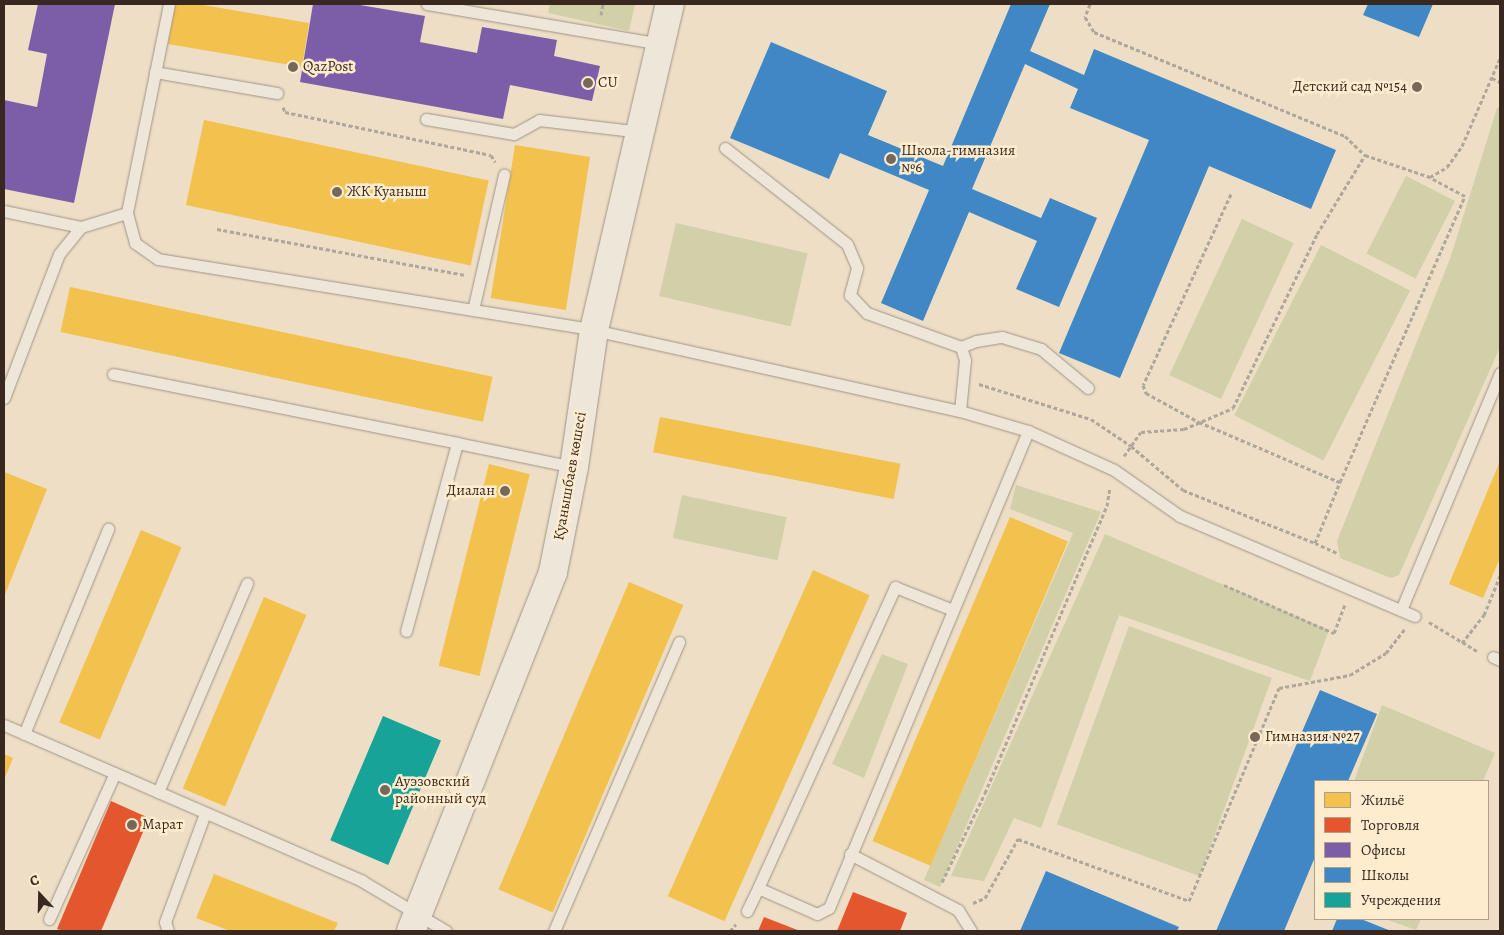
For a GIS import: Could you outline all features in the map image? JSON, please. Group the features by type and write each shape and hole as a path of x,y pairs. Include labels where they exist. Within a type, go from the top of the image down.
{"street":[{"name":"Қуанышбаев көшесі","path":"414,923 553,572 574,467 594,330 670,4"}],"lane":[{"path":"169,4 127,213 135,243 158,259 594,330 960,411 1028,430 1114,470 1180,516 1415,616"},
{"path":"427,4 457,6 662,44"},
{"path":"155,72 278,93"},
{"path":"426,120 514,134 539,120 641,132"},
{"path":"725,148 847,244 857,268 850,294 867,313 961,347 976,341 1002,337 1042,349 1088,388"},
{"path":"473,310 504,175"},
{"path":"4,211 81,227 127,213"},
{"path":"4,398 59,254 81,227"},
{"path":"960,411 965,360 961,347"},
{"path":"1400,610 1500,373"},
{"path":"113,374 574,467"},
{"path":"758,888 817,914 824,913 829,908 1028,430"},
{"path":"406,632 457,443"},
{"path":"24,734 108,529"},
{"path":"158,792 247,583"},
{"path":"747,911 895,587 953,610"},
{"path":"554,931 679,642"},
{"path":"4,725 362,881 414,923 446,931"},
{"path":"49,919 115,773"},
{"path":"168,931 165,922 205,813"},
{"path":"850,854 935,896 958,910 971,931"}],"path":[{"path":"1090,4 1084,17 1094,32 1345,136 1365,155 1430,177 1465,196 1315,543"},
{"path":"1430,177 1447,167 1462,146 1500,58"},
{"path":"1492,78 1500,82"},
{"path":"285,112 491,155 504,175"},
{"path":"935,896 985,793 1107,506 1114,470 1141,432 1184,429 1233,408 1317,234 1365,155"},
{"path":"1231,194 1143,385 1146,393 1199,422 1340,482"},
{"path":"216,229 480,278"},
{"path":"964,380 1048,403 1091,419 1131,446 1183,490 1337,553"},
{"path":"1462,643 1484,615 1500,576"},
{"path":"1224,585 1334,633 1342,612"},
{"path":"958,910 984,898 1018,839 1190,901 1279,688 1350,675 1386,653 1415,616 1469,648"}],"shaded area":[{"path":"550,4 635,4 629,31 548,13"},
{"path":"1500,107 1500,347 1399,575 1391,578 1340,558 1337,541 1450,259 1497,108"},
{"path":"1406,176 1455,201 1416,278 1367,254"},
{"path":"1242,219 1294,243 1221,399 1169,375"},
{"path":"676,223 808,253 791,326 659,296"},
{"path":"1321,245 1410,290 1323,461 1234,415"},
{"path":"1016,485 1101,512 940,887 924,880 1073,533 1010,509"},
{"path":"682,495 787,517 778,560 673,538"},
{"path":"1105,534 1329,630 1310,681 1119,615 1041,828 1014,818 984,881 951,876"},
{"path":"1129,626 1272,678 1200,876 1057,824"},
{"path":"882,654 908,664 864,778 832,764"},
{"path":"1382,705 1495,753 1483,780 1354,780"},
{"path":"1388,920 1421,920 1416,930"}],"building: Жильё":[{"path":"175,4 197,4 309,23 302,67 168,44"},
{"name":"ЖК Куаныш","path":"204,120 489,181 471,266 186,205"},
{"path":"515,145 590,157 566,310 491,298"},
{"path":"70,287 493,377 483,422 60,332"},
{"path":"660,417 900,464 894,499 653,452"},
{"path":"1500,461 1500,558 1483,598 1449,584"},
{"path":"489,464 530,474 479,676 439,666"},
{"path":"4,472 47,489 4,597"},
{"path":"1010,517 1068,542 930,866 872,841"},
{"path":"141,530 182,547 100,740 59,722"},
{"path":"813,570 870,595 724,921 668,896"},
{"path":"629,582 683,605 553,913 498,889"},
{"path":"264,597 306,615 225,806 183,788"},
{"path":"4,754 13,758 4,780"},
{"path":"214,874 338,923 334,931 230,931 196,918"}],"building: Торговля":[{"path":"111,801 149,818 101,931 63,931 57,929"},
{"path":"853,892 907,913 900,931 837,931"},
{"path":"764,917 800,931 758,931"}],"building: Офисы":[{"path":"38,4 115,4 74,203 4,189 4,100 37,107 47,54 28,50"},
{"path":"313,4 354,4 425,16 420,42 477,53 482,27 557,40 554,56 600,66 592,101 510,85 503,119 300,82"}],"building: Школы":[{"path":"1011,4 1050,4 1030,51 1084,75 1094,49 1336,150 1311,209 1209,166 1120,378 1059,353 1149,140 1070,108 1078,89 1025,64 972,189 1041,218 1050,198 1097,218 1059,307 1016,289 1037,241 969,212 923,321 881,303 929,190 840,153 829,179 730,138 771,42 887,91 868,135 943,166"},
{"path":"1368,4 1433,4 1419,37 1363,15"},
{"path":"1320,690 1377,714 1348,780 1314,780 1314,859 1284,931 1216,931"},
{"path":"1046,871 1179,927 1177,931 1020,931"},
{"path":"1337,920 1364,920 1391,931 1332,931"}],"building: Учреждения":[{"name":"Ауэзовский районный суд","path":"383,716 441,741 388,865 330,840"}],"place":[{"name":"QazPost","path":"293,67"},
{"name":"CU","path":"588,83"},
{"name":"Детский сад №154","path":"1417,87"},
{"name":"Школа-гимназия №6","path":"891,159"},
{"name":"ЖК Куаныш","path":"337,192"},
{"name":"Диалан","path":"505,491"},
{"name":"Гимназия №27","path":"1255,737"},
{"name":"Ауэзовский районный суд","path":"385,790"},
{"name":"Марат","path":"132,825"}]}
